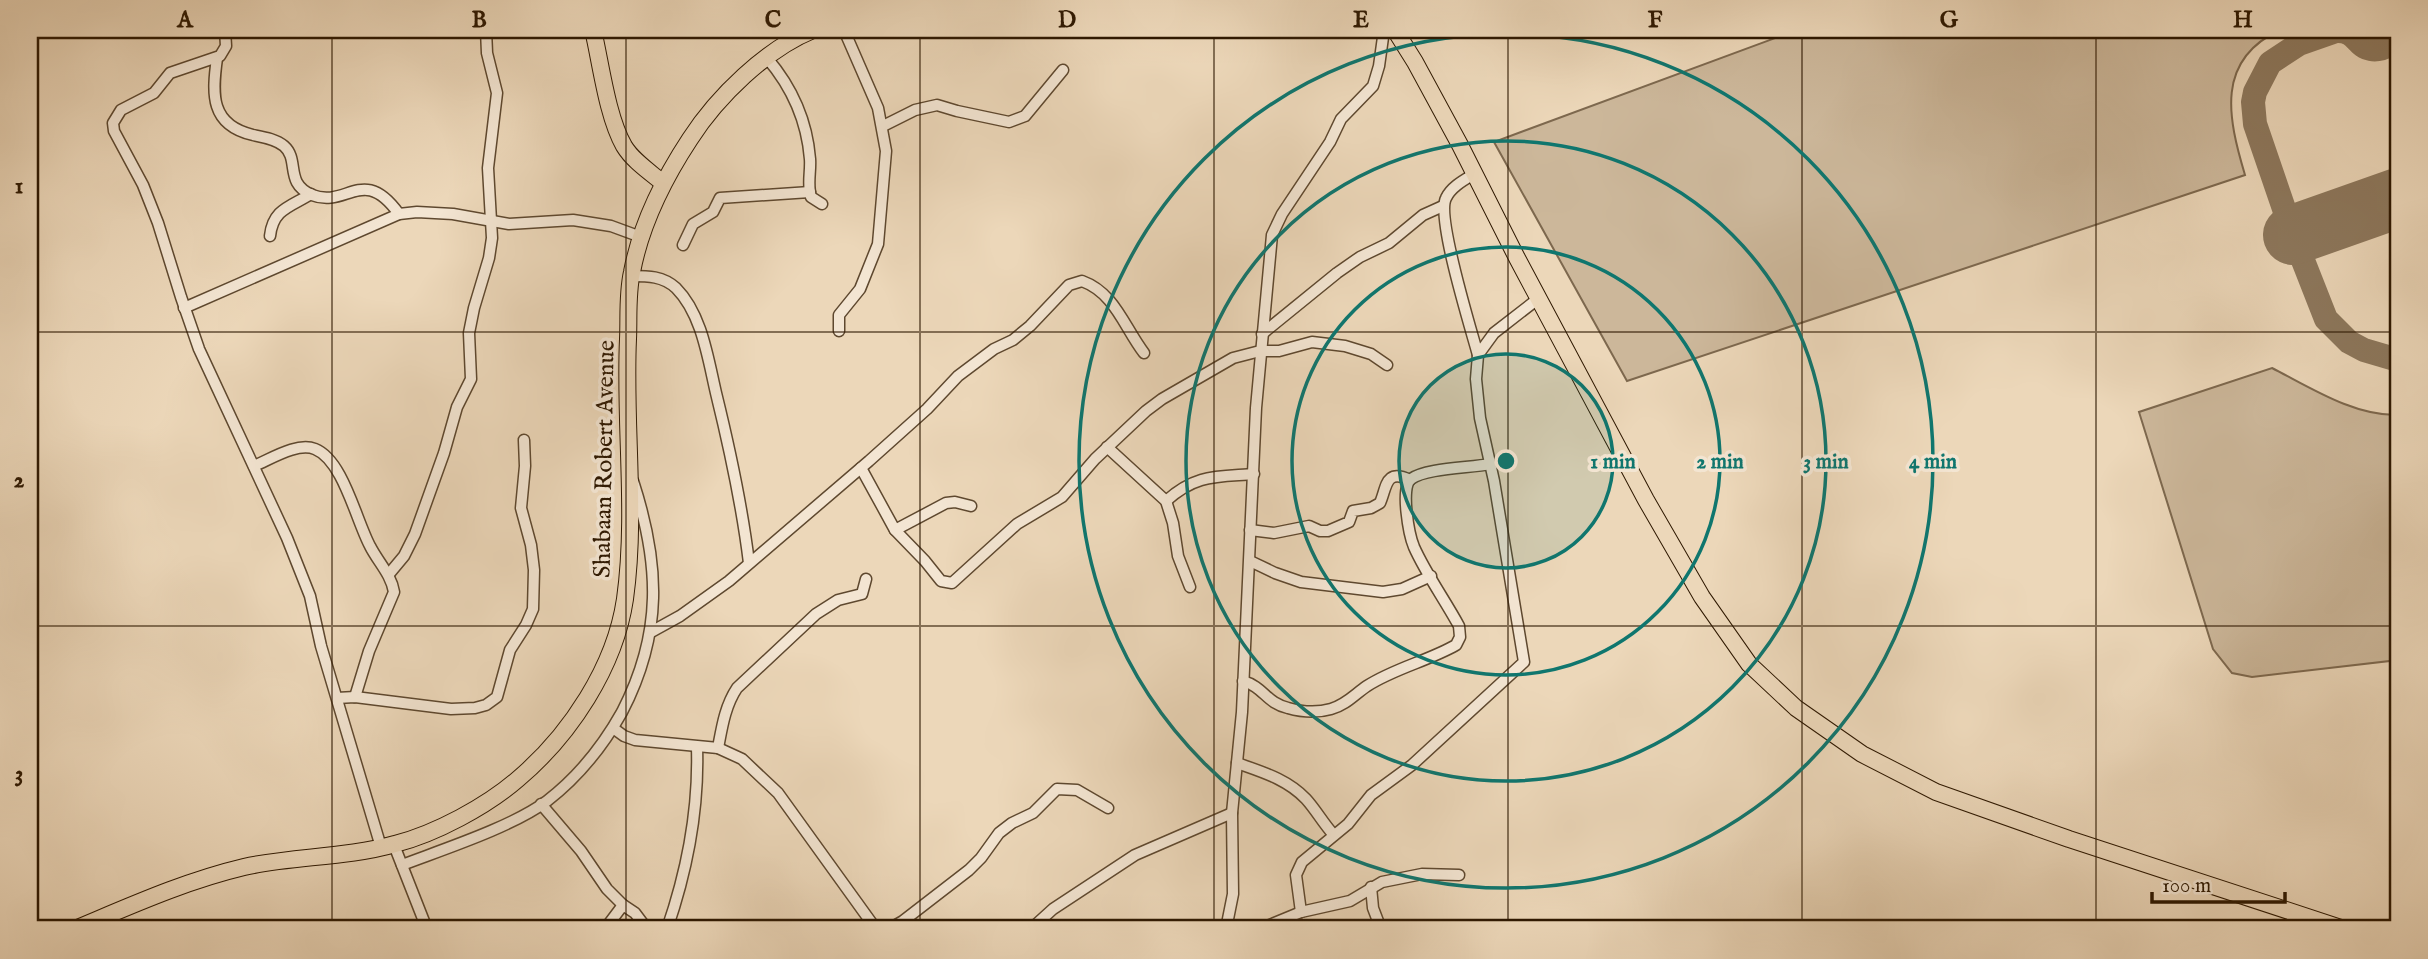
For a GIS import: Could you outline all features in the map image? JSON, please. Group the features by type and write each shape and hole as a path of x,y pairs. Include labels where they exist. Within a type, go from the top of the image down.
{"main road":[{"path":"593,30 620,138 638,163 663,183"},
{"name":"Shabaan Robert Avenue","path":"75,929 158,894 236,869 388,846 422,835 472,810 517,780 553,745 571,722 608,658 625,601 630,545 627,366 631,276 643,230 663,183 704,118 753,67 813,30"},
{"path":"1395,30 1415,62 1647,500 1702,597 1749,664 1796,708 1862,754 1936,792 2069,839 2344,929"}],"street":[{"path":"225,30 226,46 217,58 213,86 220,114 239,131 284,146 297,184 311,194 326,196 363,189 373,190 390,202 399,214"},
{"path":"389,574 404,556 415,534 444,453 457,407 471,379 469,333 489,258 491,222 488,168 497,93 487,53 486,30"},
{"path":"838,331 837,319 860,289 878,244 886,151 878,108 844,30"},
{"path":"1226,929 1233,894 1232,813 1243,681 1262,334 1272,235 1293,197 1323,154 1341,119 1373,86 1384,30"},
{"path":"217,58 170,73 154,93 121,110 113,122 116,138 143,185 159,223 184,308 208,369 287,538 310,596 321,646 337,698 388,846 402,865 427,929"},
{"path":"767,58 793,97 803,122 810,161 811,197 822,204"},
{"path":"883,126 915,110 937,105 998,120 1018,120 1025,116 1063,70"},
{"path":"1301,912 1297,869 1333,834 1348,824 1371,795 1412,765 1524,662 1478,404 1478,355 1443,215 1443,206 1451,191 1474,174"},
{"path":"683,245 693,224 713,212 720,198 810,192"},
{"path":"270,236 275,216 311,194"},
{"path":"1262,334 1337,273 1360,257 1389,243 1423,215 1443,206"},
{"path":"184,308 399,214 453,214 509,224 573,220 643,230"},
{"path":"631,276 650,275 665,280 677,289 689,307 702,338 734,465 749,563"},
{"path":"651,632 709,597 861,468 927,409 958,376 1030,326 1069,285 1082,281 1098,288 1110,299 1144,353"},
{"path":"1478,355 1494,332 1539,298"},
{"path":"861,468 895,530 941,581 952,583 1017,524 1062,497 1107,447 1163,399 1233,358 1261,351 1279,351 1306,342 1318,342 1371,354 1387,365"},
{"path":"337,698 355,697 451,709 475,708 486,705 497,697 510,649 526,625 533,608 533,558 521,508 525,466 524,440"},
{"path":"254,466 303,447 317,450 325,456 342,481 369,544 389,574 394,592 369,651 355,697"},
{"path":"1107,447 1166,501 1173,523 1176,550 1190,587"},
{"path":"1243,681 1257,685 1270,701 1287,708 1312,712 1331,709 1344,704 1367,686 1456,645 1460,637 1459,626 1412,543 1406,486 1410,480 1430,473 1490,464"},
{"path":"402,865 522,816 541,804 586,764 613,727 638,681 651,632 653,572 641,506 630,470"},
{"path":"1166,501 1196,480 1254,474"},
{"path":"1250,530 1274,533 1309,526 1328,531 1348,523 1353,511 1371,508 1380,503 1385,486 1393,477 1410,480"},
{"path":"895,530 946,503 971,506"},
{"path":"1250,561 1301,582 1383,592 1402,589 1431,576"},
{"path":"718,748 724,716 737,688 816,614 838,600 862,594 866,579"},
{"path":"613,727 624,736 635,740 718,748 742,759 778,793 876,929"},
{"path":"667,929 688,855 697,782 697,747"},
{"path":"1237,763 1270,775 1296,790 1333,834"},
{"path":"889,929 969,870 999,833 1041,807 1057,789 1077,790 1108,808"},
{"path":"541,804 589,861 607,889 635,913 647,929"},
{"path":"1031,929 1054,909 1135,855 1232,813"},
{"path":"1260,929 1301,912 1350,901 1371,887 1399,877 1458,874"},
{"path":"1371,887 1373,908 1381,929"},
{"path":"605,929 623,905"}],"shaded area":[{"path":"1797,30 2280,30 2259,43 2245,57 2236,74 2231,112 2245,175 1627,381 1494,142"},
{"path":"2272,368 2349,406 2398,415 2398,660 2252,677 2232,673 2213,649 2139,412"}],"taxiway":[{"path":"2339,30 2299,44 2270,63 2255,92 2255,124 2293,235 2326,319 2349,342 2364,350 2398,360"},
{"path":"2338,31 2353,36 2366,48 2371,49 2398,42"}],"runway":[{"path":"2293,235 2398,198"}]}
